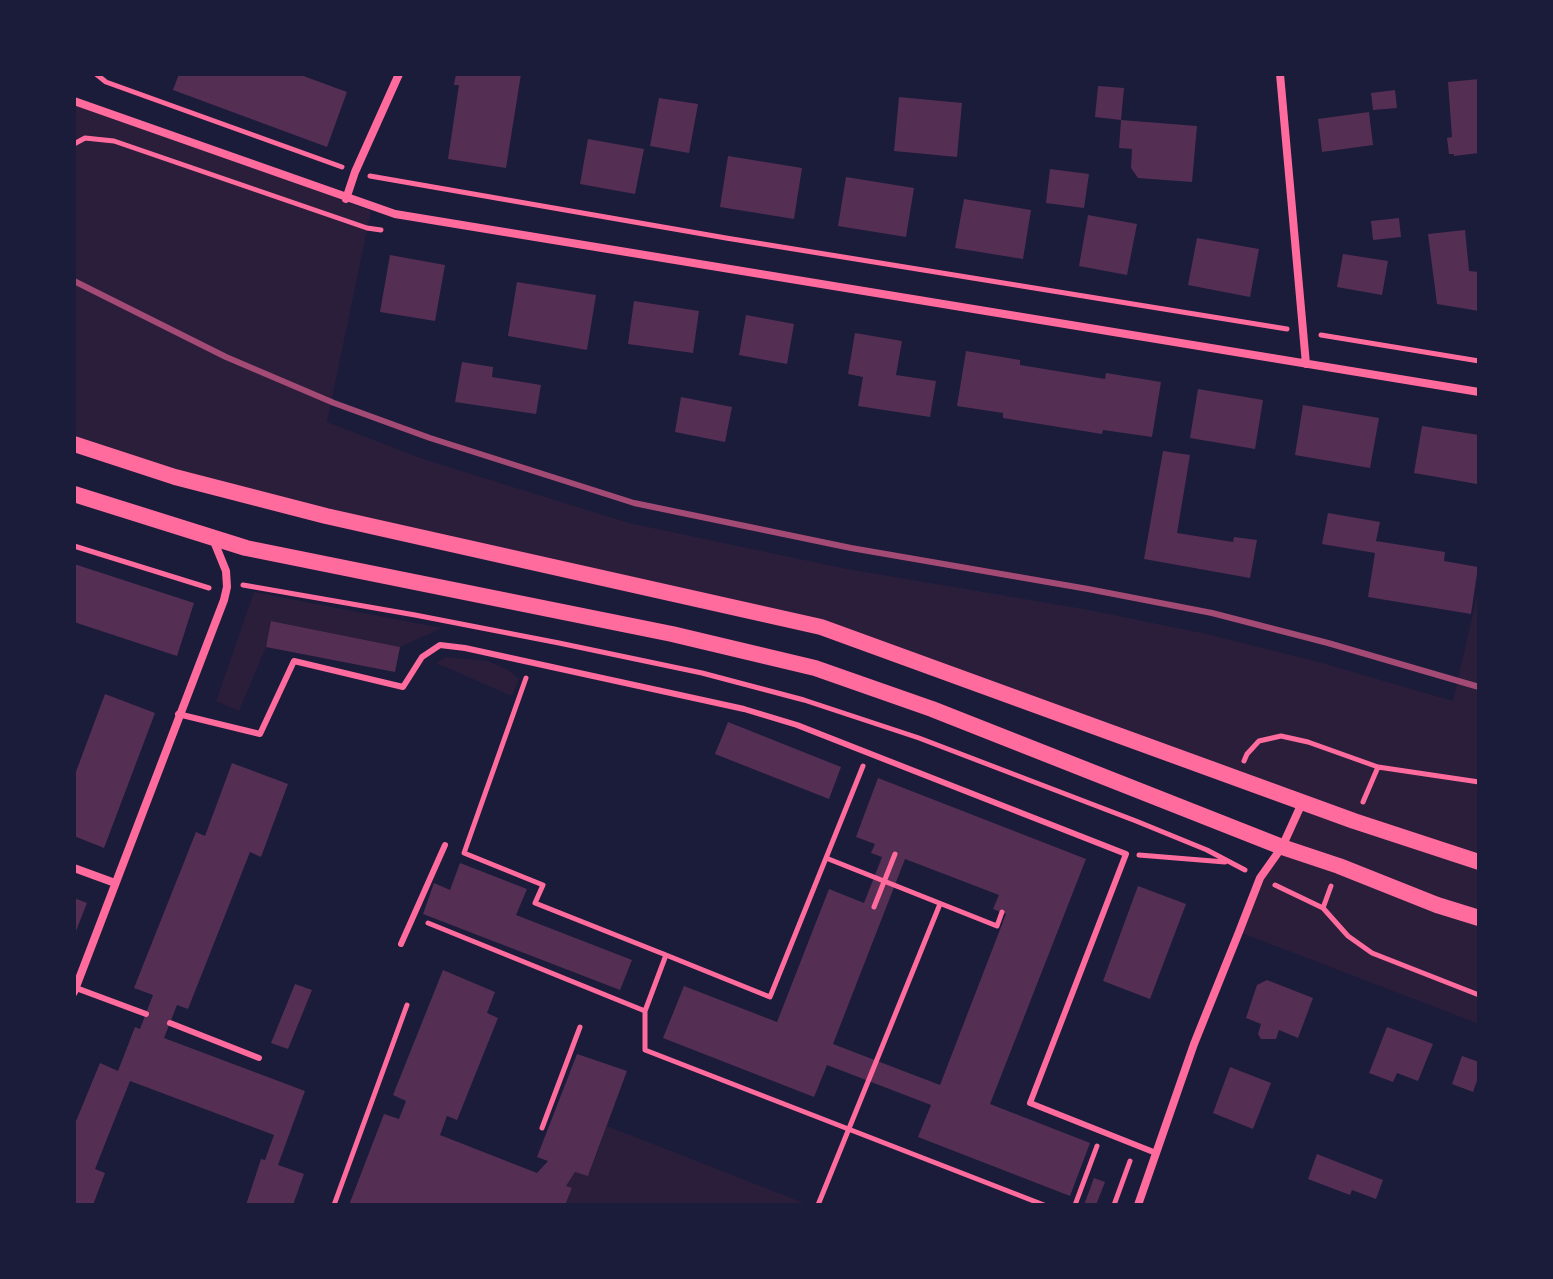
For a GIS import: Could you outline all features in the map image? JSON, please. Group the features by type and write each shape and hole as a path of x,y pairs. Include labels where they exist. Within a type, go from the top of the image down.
{"main road":[{"path":"74,444 175,477 326,516 821,627 1302,802 1479,862"},
{"path":"74,494 213,538 297,559 672,634 815,668 946,714 1282,847 1479,918"}],"street":[{"path":"346,199 399,74"},
{"path":"1280,74 1306,364"},
{"path":"74,101 395,214 1479,392"},
{"path":"75,990 227,587 226,571 213,538"},
{"path":"1138,1205 1194,1044 1260,878 1282,847 1302,802"},
{"path":"74,868 115,883"}],"lane":[{"path":"178,714 260,734 294,661 403,687 422,657 440,645 465,648 744,709 797,725 1126,854 1030,1103 1156,1153"},
{"path":"401,944 445,845"},
{"path":"75,990 146,1014"},
{"path":"170,1023 259,1058"}],"path":[{"path":"96,74 106,82 355,172 392,181 1479,361"},
{"path":"532,663 464,853 543,885 535,903 770,997 868,753"},
{"path":"1247,754 1259,741 1281,736 1308,742 1378,767 1479,782"},
{"path":"874,907 895,854"},
{"path":"1126,854 1230,862"},
{"path":"826,858 997,926 1002,912"},
{"path":"818,1205 940,904"},
{"path":"1323,908 1348,936 1372,953 1479,995"},
{"path":"414,917 645,1011"},
{"path":"666,955 645,1011 645,1050 1044,1205"},
{"path":"334,1205 407,1005"},
{"path":"542,1128 580,1027"},
{"path":"1075,1205 1103,1131"}],"shaded area":[{"path":"74,101 371,211 327,422 426,460 629,523 847,569 1084,609 1207,634 1453,701 1479,587 1479,1024 1239,932 1260,878 1302,803 821,627 526,559 74,444"},
{"path":"254,592 442,628 400,647 272,621 266,647 239,711 216,701"},
{"path":"446,657 488,661 508,670 519,679 512,696 436,663"},
{"path":"607,1126 809,1205 565,1205 572,1188 566,1186 575,1172 589,1175"}],"building":[{"path":"179,74 298,74 347,92 327,147 173,90"},
{"path":"456,74 521,74 506,168 448,159 459,85 454,85"},
{"path":"1479,79 1479,153 1454,156 1449,154 1447,138 1452,137 1448,82"},
{"path":"1098,86 1124,88 1121,120 1095,117"},
{"path":"1395,90 1397,108 1373,110 1371,93"},
{"path":"899,97 962,103 957,157 894,151"},
{"path":"659,98 698,104 689,153 650,146"},
{"path":"1369,112 1373,145 1322,152 1318,119"},
{"path":"1121,120 1197,126 1192,182 1138,178 1131,168 1132,149 1119,148"},
{"path":"588,139 644,149 635,194 580,184"},
{"path":"728,156 802,168 794,219 720,207"},
{"path":"1050,169 1089,174 1084,208 1046,203"},
{"path":"846,177 914,188 906,237 838,226"},
{"path":"964,199 1031,210 1023,259 955,248"},
{"path":"1088,215 1137,224 1127,275 1079,266"},
{"path":"1399,218 1401,237 1373,240 1371,221"},
{"path":"1465,230 1469,271 1479,272 1479,311 1437,304 1428,234"},
{"path":"1197,238 1259,249 1250,297 1188,285"},
{"path":"1343,254 1388,261 1382,295 1337,287"},
{"path":"390,255 445,265 435,321 380,312"},
{"path":"517,282 596,295 587,350 508,336"},
{"path":"634,301 699,311 693,353 628,344"},
{"path":"746,315 794,324 787,364 739,355"},
{"path":"855,333 902,341 896,375 936,381 930,417 858,406 863,377 848,374"},
{"path":"966,351 1020,360 1020,365 1105,379 1106,373 1161,382 1152,437 1103,430 1102,434 1003,418 1003,413 957,406"},
{"path":"462,362 493,367 492,377 541,385 536,414 455,402"},
{"path":"1198,389 1263,400 1255,449 1190,438"},
{"path":"681,397 732,407 725,442 675,432"},
{"path":"1303,405 1379,418 1370,468 1295,455"},
{"path":"1422,426 1479,435 1477,484 1414,473"},
{"path":"1163,451 1190,455 1177,533 1233,542 1234,537 1257,540 1250,578 1144,559"},
{"path":"1328,513 1380,522 1376,541 1445,552 1444,561 1478,567 1471,614 1368,597 1375,553 1322,544"},
{"path":"74,564 194,603 177,656 74,622"},
{"path":"271,621 400,647 395,672 266,647"},
{"path":"105,694 155,713 104,848 74,836 74,777"},
{"path":"728,722 841,767 829,799 715,754"},
{"path":"232,763 288,784 261,857 250,852 188,1009 177,1005 164,1038 305,1091 278,1165 304,1174 293,1205 246,1205 261,1159 265,1160 274,1135 130,1081 95,1169 105,1173 93,1205 74,1205 74,1126 100,1063 118,1071 135,1027 140,1029 153,995 134,988 196,832 205,836"},
{"path":"878,778 1086,859 990,1104 1090,1143 1070,1196 918,1137 931,1105 827,1065 814,1097 663,1038 684,986 777,1022 829,889 864,903 882,857 871,853 875,844 856,837","holes":["905,859 999,895 993,909 1006,914 940,1085 833,1044"]},
{"path":"460,863 527,889 516,915 632,960 620,990 423,914 434,883 450,890"},
{"path":"1138,886 1186,904 1150,999 1103,981"},
{"path":"74,898 87,903 74,936"},
{"path":"443,970 495,992 487,1013 498,1018 457,1120 447,1116 440,1135 537,1173 548,1161 537,1157 577,1054 627,1071 588,1176 575,1172 566,1186 572,1188 565,1205 349,1205 384,1114 399,1119 406,1101 393,1095"},
{"path":"1267,980 1313,998 1298,1038 1279,1030 1276,1039 1261,1039 1258,1034 1261,1024 1246,1018 1257,985"},
{"path":"295,984 312,990 288,1049 271,1043"},
{"path":"1387,1027 1433,1044 1418,1081 1397,1073 1393,1082 1369,1073"},
{"path":"1462,1056 1479,1062 1479,1075 1473,1092 1452,1084"},
{"path":"1230,1067 1271,1083 1253,1129 1213,1113"},
{"path":"1317,1154 1383,1180 1376,1199 1352,1190 1350,1195 1308,1179"},
{"path":"1094,1178 1105,1182 1096,1205 1084,1205"}],"railway":[{"path":"74,281 226,357 334,403 430,438 634,503 851,548 1212,613 1479,687"}]}
